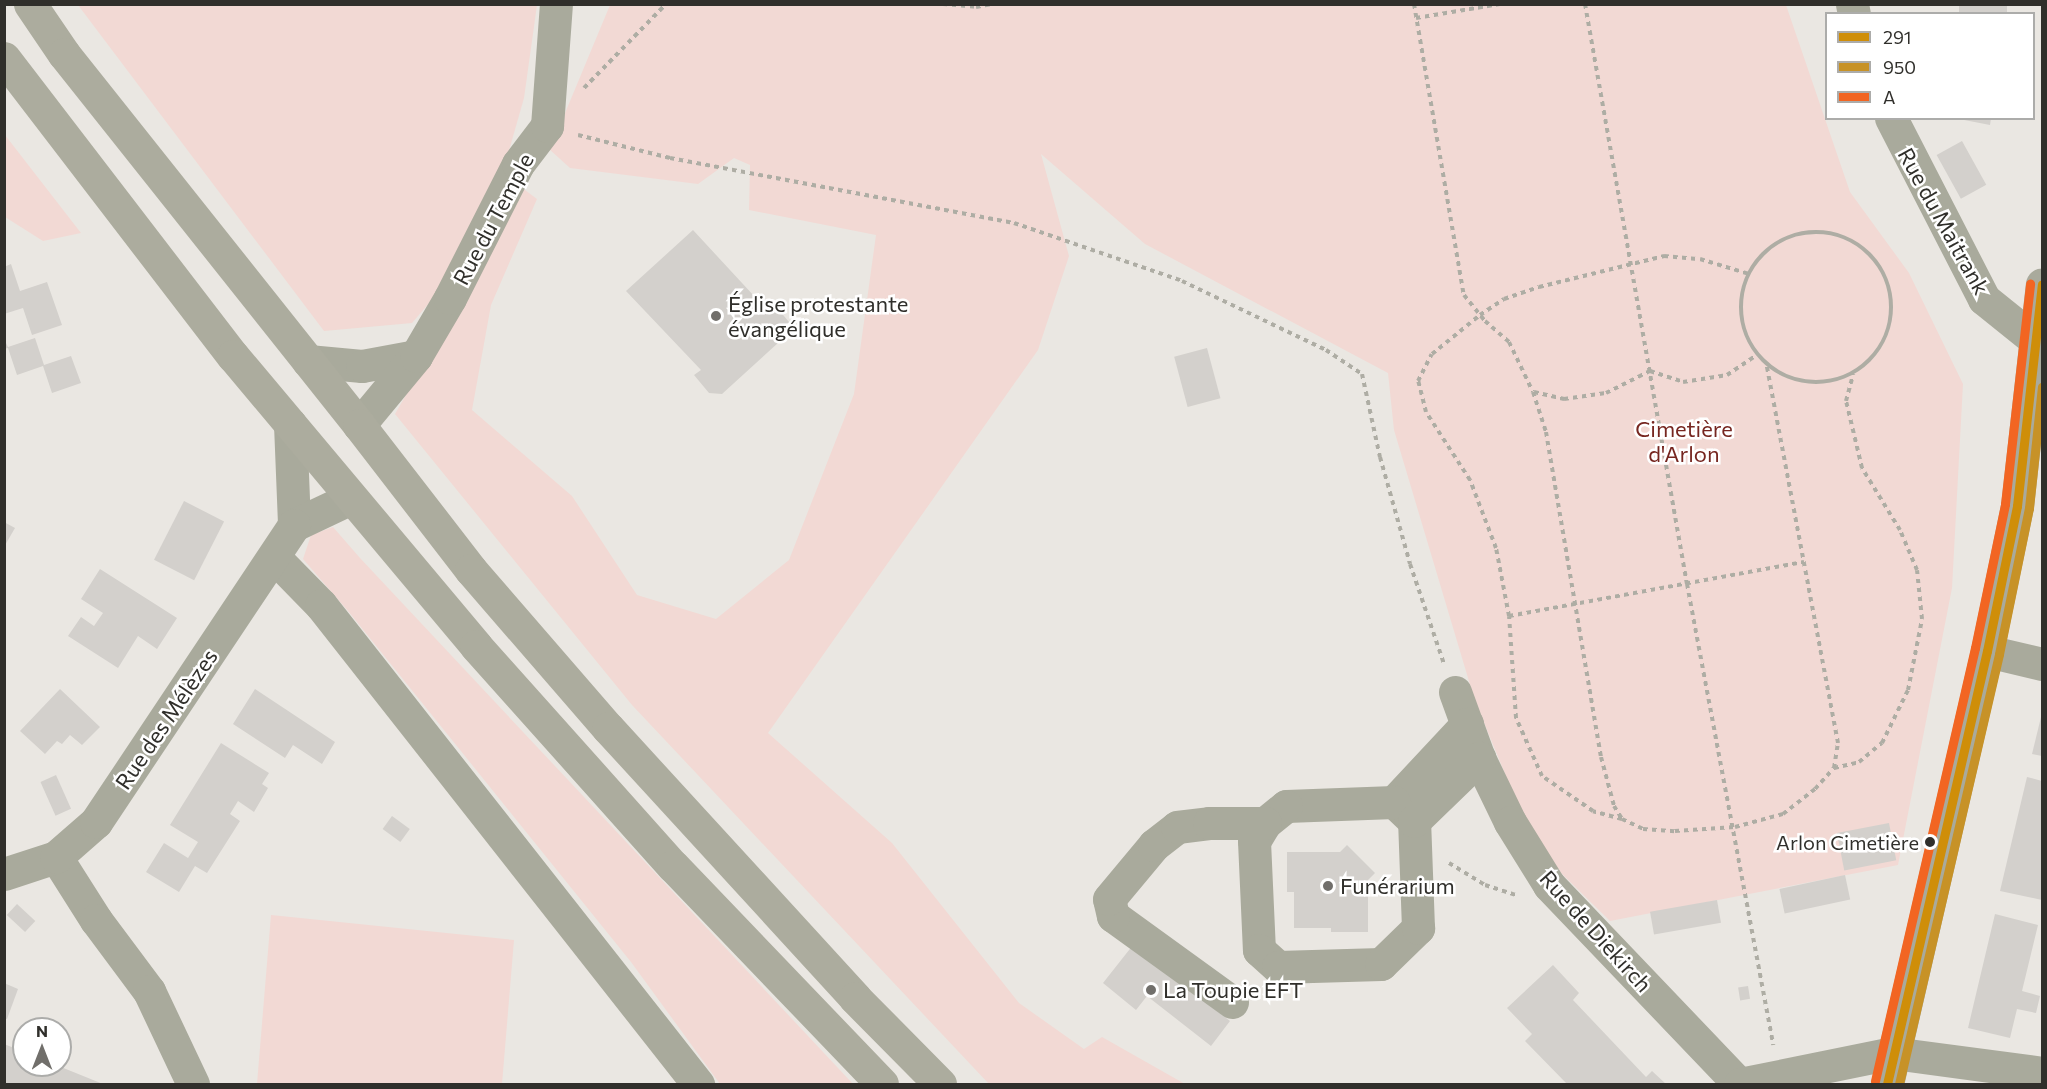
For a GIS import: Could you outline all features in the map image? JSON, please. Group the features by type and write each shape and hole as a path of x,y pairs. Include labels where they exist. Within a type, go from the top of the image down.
{"main road":[{"path":"30,4 64,54 359,425 471,570 608,728 855,998 940,1084"},
{"path":"4,58 233,356 476,646 673,866 882,1084"}],"street":[{"path":"547,126 556,4"},
{"name":"Rue du Maitrank","path":"1892,120 1984,299 2035,340"},
{"name":"Rue du Temple","path":"359,425 416,356 450,298 518,164 547,126"},
{"path":"1887,1084 1987,651 2017,506 2043,284"},
{"path":"308,361 362,366 416,356"},
{"path":"290,424 294,525 351,498"},
{"name":"Rue des Mélèzes","path":"4,874 56,857 96,822 294,525"},
{"path":"274,557 328,615 698,1084"},
{"path":"1987,651 2043,664"},
{"name":"Rue de Diekirch","path":"1455,692 1479,758 1510,822 1549,885 1739,1084 1893,1053 2043,1073"},
{"path":"1467,724 1404,812 1415,859 1418,928 1381,964 1278,968 1259,950 1254,841 1265,823 1286,806 1404,812 1479,758"},
{"path":"1232,1002 1113,916 1109,899 1154,844 1177,828 1209,823 1265,823"},
{"path":"56,857 96,920 149,992 193,1084"}],"path":[{"path":"666,4 547,126 670,158 1014,223 1182,281 1326,350 1362,374 1380,457 1410,564 1437,648 1455,692"},
{"path":"943,4 976,7 992,4"},
{"path":"1414,4 1464,295 1480,315 1509,342 1533,392 1546,432 1600,757 1614,806 1622,819"},
{"path":"1416,18 1500,4"},
{"path":"1585,4 1687,584 1735,827 1779,1077"},
{"path":"1809,232 1835,234 1858,244 1877,262 1888,285 1892,310 1887,335 1873,356 1853,373 1831,381 1808,382 1785,375 1766,363 1747,336 1742,315 1742,294 1749,274 1764,253 1785,239 1809,232"},
{"path":"1749,274 1700,259 1664,256 1504,299 1480,315 1432,354 1418,381 1426,412 1470,480 1496,548 1509,616 1516,718 1542,776 1593,811 1622,819 1643,829 1676,831 1735,827 1783,814 1815,789 1834,768 1839,743 1766,363"},
{"path":"1533,392 1564,399 1606,393 1650,371 1683,382 1716,377 1727,375 1758,354"},
{"path":"1834,768 1859,762 1882,743 1908,690 1922,619 1917,570 1900,530 1862,468 1846,400 1853,373"},
{"path":"1509,616 1804,562"},
{"path":"1415,859 1443,859 1485,885 1531,900 1560,896"}],"green space":[{"path":"78,5 537,5 524,98 506,161 442,288 412,323 324,331"},
{"name":"Cimetière d'Arlon","path":"610,5 1786,5 1850,192 1909,273 1963,384 1952,588 1898,865 1610,921 1561,873 1521,813 1474,698 1394,430 1388,373 1145,244 1041,154 1069,256 1038,350 768,733 892,843 1019,1003 1084,1049 1102,1037 1185,1084 989,1084 632,705 395,414 459,303 517,184 537,199 491,305 472,410 572,496 637,595 716,619 789,560 854,394 876,235 749,210 750,165 734,158 698,184 570,168 538,139 558,130"},
{"path":"5,135 81,233 43,241 5,217"},
{"path":"333,527 853,1084 720,1084 631,962 348,611 303,559 311,535"},
{"path":"271,915 514,940 502,1084 257,1084"}],"building":[{"path":"1959,4 2007,4 2007,12 1959,12"},
{"path":"1964,120 1991,120 1990,125"},
{"path":"1962,141 1986,185 1961,199 1937,155"},
{"name":"Église protestante évangélique","path":"693,230 766,309 773,303 789,322 789,333 722,394 709,393 694,375 701,370 626,291"},
{"path":"11,264 20,291 47,282 62,325 32,335 23,308 4,314 4,267"},
{"path":"35,338 44,365 71,356 81,383 52,393 43,366 17,375 8,348 4,349 4,339 8,347"},
{"path":"1207,348 1220,398 1188,407 1174,357"},
{"path":"184,501 224,521 194,580 154,560"},
{"path":"4,522 15,528 4,547"},
{"path":"100,569 177,618 157,649 138,636 118,668 68,636 81,617 94,626 103,613 81,599"},
{"path":"60,689 100,727 82,745 70,735 62,744 57,741 45,754 20,731"},
{"path":"255,689 335,742 322,764 293,745 285,758 233,724"},
{"path":"2042,713 2042,756 2032,754"},
{"path":"221,743 269,773 262,784 268,788 254,812 238,801 230,814 240,821 207,873 195,866 179,892 146,872 164,843 188,858 198,842 170,825"},
{"path":"56,775 71,809 56,816 40,782"},
{"path":"2027,777 2042,781 2042,900 2000,891"},
{"path":"392,816 410,829 400,842 383,829"},
{"path":"1889,823 1896,860 1844,870 1837,833"},
{"name":"Funérarium","path":"1347,845 1375,873 1368,880 1368,932 1331,932 1331,928 1294,928 1294,892 1287,892 1287,852 1340,852"},
{"path":"1845,875 1850,899 1785,913 1779,889"},
{"path":"1717,900 1721,923 1654,934 1650,912"},
{"path":"17,904 35,921 25,932 7,915"},
{"path":"1995,914 2038,925 2022,991 2040,996 2036,1013 2017,1009 2010,1038 1968,1028"},
{"name":"La Toupie EFT","path":"1133,945 1230,1021 1211,1046 1147,996 1136,1010 1103,983"},
{"path":"1553,965 1579,993 1573,1000 1646,1077 1652,1071 1666,1084 1567,1084 1525,1041 1532,1034 1507,1008"},
{"path":"4,983 18,989 7,1019 4,1018"},
{"path":"1748,986 1750,999 1740,1000 1738,988"},
{"path":"4,1044 12,1047 12,1077 72,1077 72,1071 103,1084 4,1084"}],"transit line":[{"name":"A","path":"1875,1081 1975,648 2005,504 2030,283"},
{"name":"291","path":"1887,1084 1987,651 2017,506 2042,284"},
{"name":"950","path":"1899,1084 1999,654 2029,508 2042,387"}],"place":[{"name":"Église protestante évangélique","path":"716,316"},
{"name":"Arlon Cimetière","path":"1930,842"},
{"name":"Funérarium","path":"1328,886"},
{"name":"La Toupie EFT","path":"1151,990"}]}
